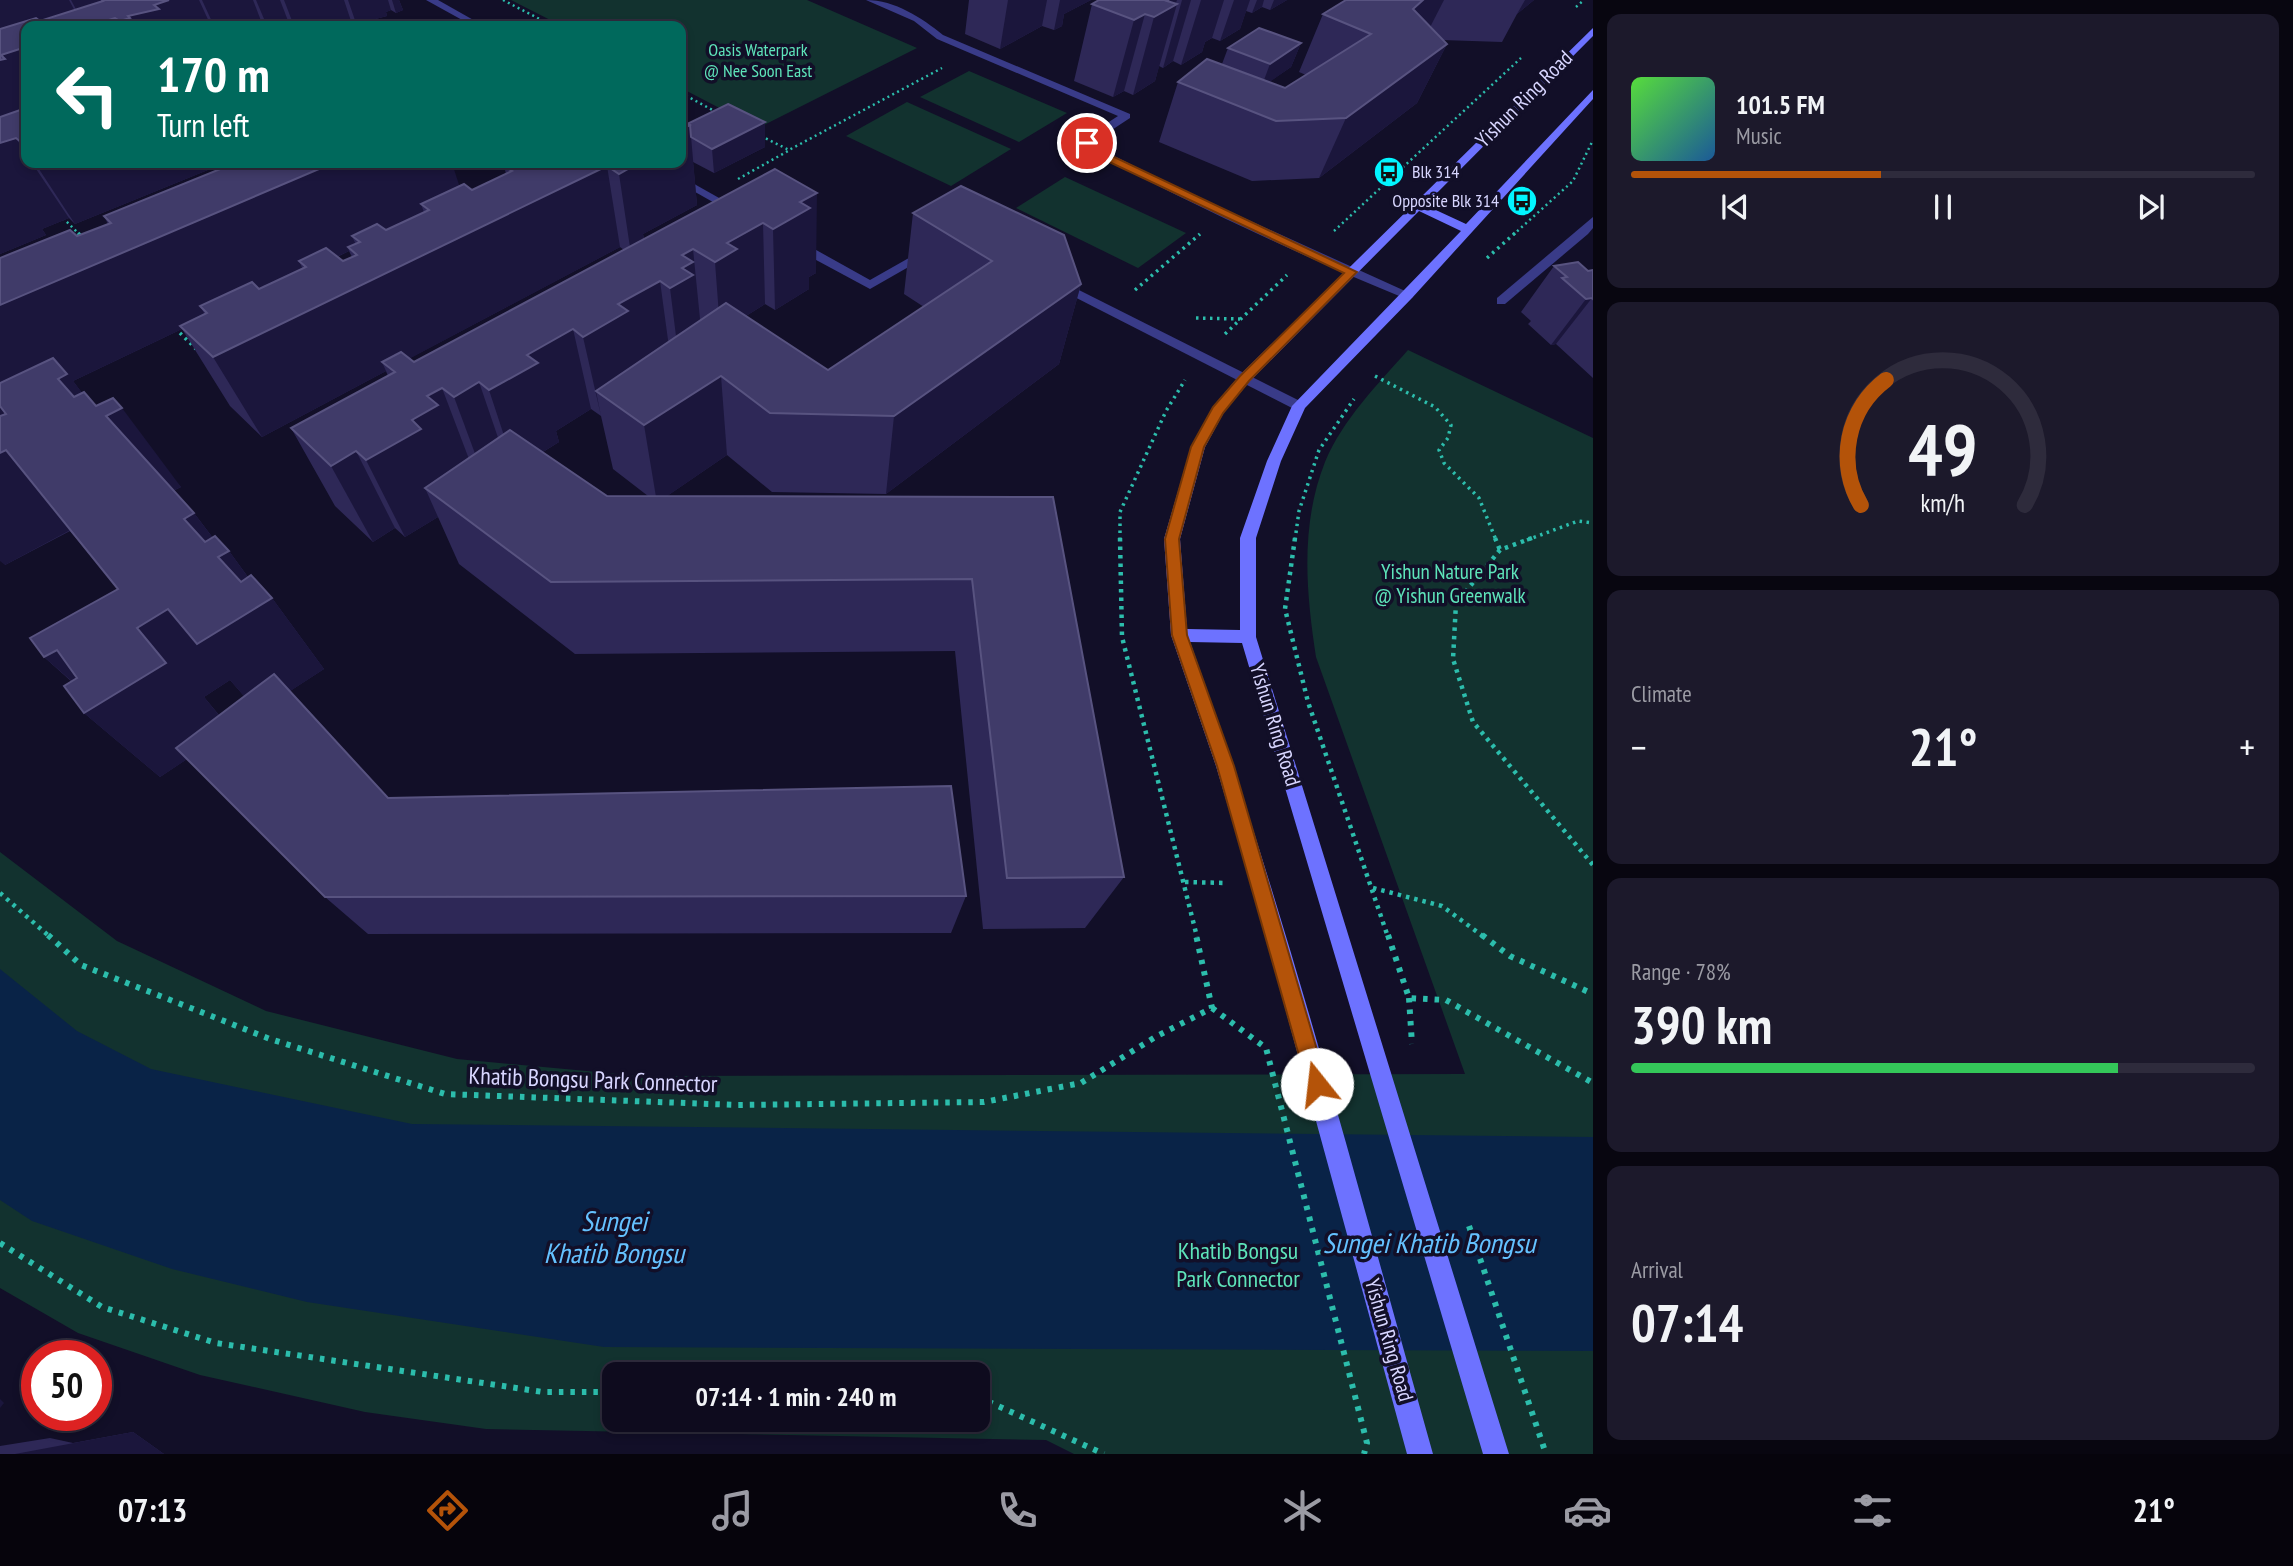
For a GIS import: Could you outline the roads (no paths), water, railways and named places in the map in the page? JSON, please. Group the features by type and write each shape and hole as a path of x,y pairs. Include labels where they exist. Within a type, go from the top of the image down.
{"main road":[{"name":"Yishun Ring Road","path":"1419,1450 1225,766 1179,635 1172,539 1198,447 1218,410 1244,379 1593,31"},
{"name":"Yishun Ring Road","path":"1495,1451 1248,637 1248,538 1274,461 1299,406 1408,295 1593,93"},
{"path":"1417,206 1469,230"},
{"path":"1179,635 1248,637"}],"lane":[{"path":"431,0 470,21"},
{"path":"871,0 917,19 940,37 972,52 1126,116 1090,139 1087,146 1092,150 1351,272 1408,295"},
{"path":"658,168 754,221"},
{"path":"1500,301 1538,278 1589,232 1593,220"},
{"path":"789,240 870,285 936,248"},
{"path":"1041,275 1299,406"}],"water":[{"name":"Sungei Khatib Bongsu","path":"0,969 77,1031 151,1069 412,1124 1593,1137 1593,1351 604,1347 307,1302 172,1269 32,1221 0,1200"}],"place":[{"name":"Blk 314","path":"1389,172"},
{"name":"Opposite Blk 314","path":"1522,201"}],"park label":[{"name":"Oasis Waterpark @ Nee Soon East","path":"758,60"},
{"name":"Yishun Nature Park @ Yishun Greenwalk","path":"1450,584"},
{"name":"Khatib Bongsu Park Connector","path":"1238,1265"}]}
